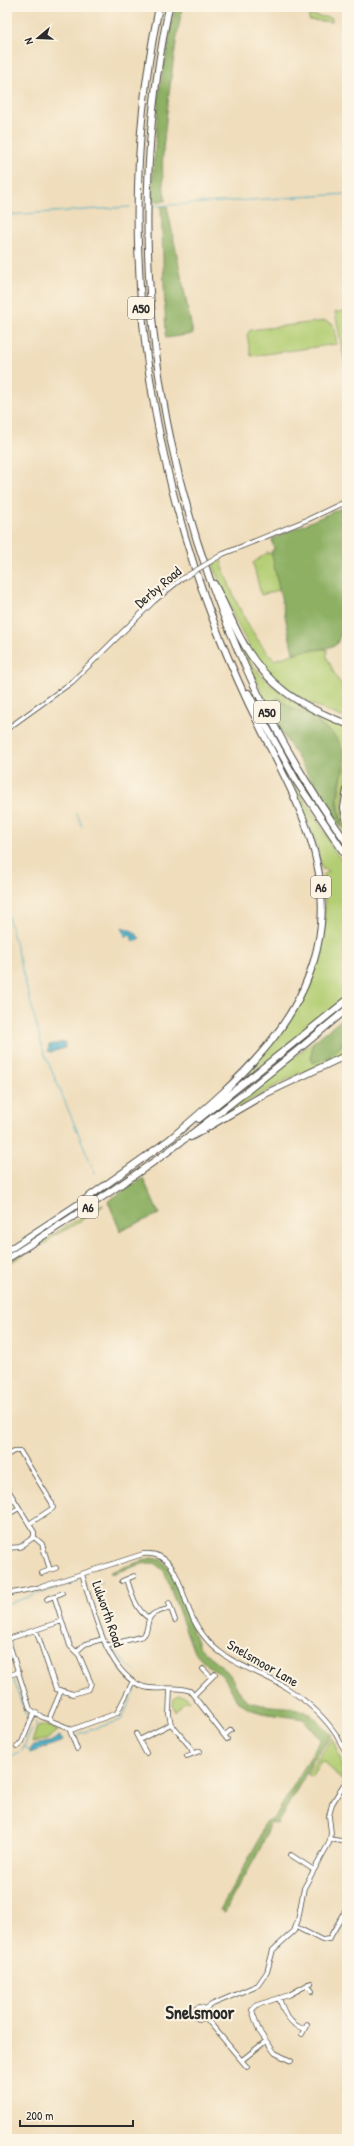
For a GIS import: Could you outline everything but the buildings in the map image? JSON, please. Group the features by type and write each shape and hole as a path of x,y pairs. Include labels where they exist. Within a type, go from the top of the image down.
{"highway":[{"name":"A50","path":"158,7 146,81 138,171 138,255 143,324 152,397 167,471 183,531 208,602 245,686 271,738 308,800 347,857"},
{"name":"A50","path":"169,7 157,78 148,166 147,245 151,307 165,419 184,494 207,570 216,598 237,650 269,717 310,788 347,843"},
{"path":"207,570 246,648 267,676 298,702 347,724"},
{"name":"A6","path":"7,1251 77,1206 170,1139 234,1083 258,1058 288,1019 300,997 312,969 321,925 321,880 310,834 240,684 208,602"},
{"path":"347,790 344,803 347,823"},
{"path":"170,1139 227,1098 347,1000"},
{"name":"A6","path":"7,1259 82,1211 167,1152 268,1075 347,1009"},
{"path":"167,1152 264,1094 347,1055"}],"street":[{"name":"Derby Road","path":"7,728 72,682 154,601 180,580 223,554 310,520 347,501"},
{"path":"7,1455 14,1451 20,1451 52,1503 53,1508 50,1511 29,1524"},
{"path":"7,1488 29,1524 34,1537 42,1544 50,1570"},
{"path":"7,1515 19,1508"},
{"path":"7,1548 20,1546 34,1537"},
{"name":"Snelsmoor Lane","path":"9,1595 82,1574 143,1554 153,1554 166,1560 176,1575 193,1619 208,1641 230,1659 274,1681 301,1698 328,1724 346,1753 347,1758"},
{"path":"42,1573 56,1568"},
{"name":"Lulworth Road","path":"82,1574 106,1646 112,1658 133,1681 149,1688 185,1690 194,1695"},
{"path":"134,1576 124,1580 137,1605 144,1615 149,1618"},
{"path":"47,1599 62,1594"},
{"path":"36,1630 54,1686 61,1691 73,1694 85,1690 90,1686 91,1683 76,1652 70,1646 54,1596"},
{"path":"169,1603 175,1620"},
{"path":"106,1646 143,1636 147,1630 149,1618 155,1613 171,1608"},
{"path":"62,1621 7,1638 30,1709 66,1726 71,1730 77,1749"},
{"path":"76,1652 85,1644 103,1638"},
{"path":"203,1669 213,1676 194,1695 202,1709 226,1737 232,1730"},
{"path":"7,1676 19,1672"},
{"path":"71,1730 117,1713 133,1681"},
{"path":"170,1689 168,1714 171,1724 191,1748 193,1753"},
{"path":"49,1719 61,1691"},
{"path":"17,1747 22,1742 34,1712"},
{"path":"139,1740 171,1724"},
{"path":"136,1734 146,1753"},
{"path":"187,1756 200,1751"},
{"path":"205,2018 198,2019 194,2013 197,2008 205,2009 212,2004 250,1990 258,1985 267,1972 273,1950 291,1935 296,1927 304,1888 322,1858 330,1839 331,1809 334,1798 342,1789 347,1779"},
{"path":"342,1789 347,1786"},
{"path":"330,1839 347,1842"},
{"path":"291,1855 314,1870"},
{"path":"296,1927 322,1940 329,1939 347,1908"},
{"path":"291,2061 278,2056 256,2025 252,2010 257,2005 289,1995 309,1983 312,1991"},
{"path":"279,1998 286,2015 292,2024 304,2030"},
{"path":"205,2009 207,2013 205,2018"},
{"path":"205,2018 247,2067"},
{"path":"302,2034 307,2024"},
{"path":"242,2060 266,2040"}],"green space":[{"path":"175,7 201,7 182,8 169,93 164,141 163,181 166,201 151,202 159,92"},
{"path":"309,15 332,18 332,22 309,20"},
{"path":"161,206 167,206 193,334 166,338"},
{"path":"347,311 347,375 335,312"},
{"path":"325,321 333,324 337,344 251,356 247,335 250,330"},
{"path":"341,508 347,520 347,632 342,630 337,644 332,646 293,653 271,551 274,550 272,539"},
{"path":"268,552 269,554 272,554 279,590 261,595 253,563"},
{"path":"221,560 230,587 242,613 256,637 274,660 302,651 327,649 327,657 336,677 347,691 347,719 296,695 280,683 257,658 239,628 213,564"},
{"path":"233,631 238,637 253,665 273,687 308,710 347,727 347,783 342,802 347,837 341,828 342,826 338,799 344,764 317,719 292,708 278,698 274,700 273,716"},
{"path":"278,698 292,708 317,719 319,725 330,731 341,746 344,765 339,785 338,810 341,828 273,716 274,700"},
{"path":"289,775 327,836 333,849 347,867 347,996 335,1008 234,1087 256,1064 275,1040 291,1016 305,992 315,966 322,938 325,908 323,875 328,872 327,870 322,869 315,840"},
{"path":"347,1015 347,1040 331,1056 313,1063 311,1057 313,1042"},
{"path":"347,1040 347,1053 286,1080 216,1119 313,1042 311,1057 313,1062 331,1056"},
{"path":"143,1178 159,1214 120,1231 108,1201"},
{"path":"102,1204 103,1206 71,1227 53,1236 47,1243 36,1247 7,1265 7,1263"},
{"path":"151,1558 162,1560 170,1569 198,1645 230,1675 238,1690 246,1699 262,1705 304,1711 332,1735 315,1758 277,1824 270,1822 262,1846 225,1912 220,1910 258,1841 265,1822 275,1817 321,1739 303,1719 262,1713 249,1709 237,1701 226,1680 206,1664 193,1650 164,1571 154,1563 142,1564 111,1574 110,1572"},
{"path":"178,1695 186,1696 190,1700 184,1702 175,1712 173,1706 174,1698"},
{"path":"46,1725 58,1731 46,1740 32,1742 37,1727"},
{"path":"332,1738 341,1760 342,1781 325,1762 321,1761 311,1777 307,1775"}],"water":[{"path":"122,927 135,932 140,939 133,942 131,935 126,937"},
{"path":"65,1042 65,1048 51,1052 48,1051 49,1045"},
{"path":"60,1736 63,1741 30,1753 30,1750 34,1745 50,1742"}],"waterway":[{"path":"155,206 347,194"},
{"path":"7,215 130,207"},
{"path":"77,814 82,826"},
{"path":"7,912 43,1050 95,1173"},
{"path":"64,1586 78,1581"},
{"path":"103,1582 97,1585 96,1588 112,1638"},
{"path":"7,1604 56,1588"},
{"path":"115,1649 117,1654 135,1671"},
{"path":"7,1661 9,1669"},
{"path":"14,1681 22,1705"},
{"path":"78,1734 121,1720 136,1690"},
{"path":"23,1710 27,1715"},
{"path":"7,1758 22,1751 31,1731 37,1725 35,1722"},
{"path":"25,1747 30,1750"}],"district":[{"name":"Snelsmoor","path":"200,2013"}]}
